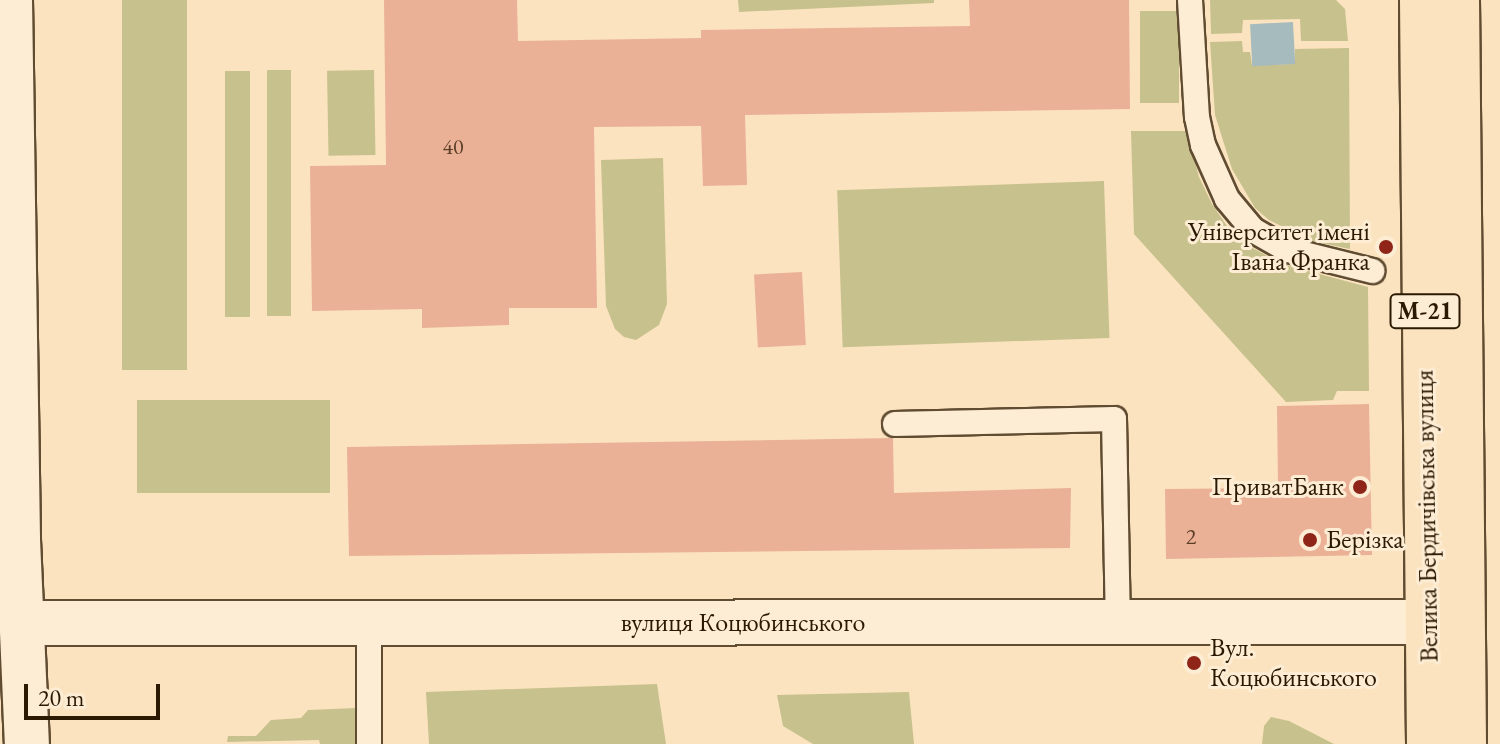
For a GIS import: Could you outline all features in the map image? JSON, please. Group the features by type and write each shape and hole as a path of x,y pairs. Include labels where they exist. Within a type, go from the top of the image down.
{"highway":[{"name":"Велика Бердичівська вулиця","path":"1422,0 1445,622 1464,744"},
{"name":"Велика Бердичівська вулиця","path":"1429,744 1445,622 1457,0"}],"street":[{"path":"10,0 18,524 27,744"},
{"name":"вулиця Коцюбинського","path":"24,623 1445,622"}],"lane":[{"path":"1190,0 1197,117 1203,145 1227,199 1253,230 1288,250 1372,271"},
{"path":"895,424 1114,419 1118,624"},
{"path":"369,621 369,744"}],"shaded area":[{"path":"122,0 187,0 187,370 122,370"},
{"path":"738,0 934,0 934,3 739,12"},
{"path":"1210,0 1336,0 1345,9 1348,41 1301,41 1300,19 1243,20 1242,33 1211,34"},
{"path":"1140,11 1179,11 1179,103 1140,103"},
{"path":"1293,22 1295,64 1252,66 1250,24"},
{"path":"1242,41 1243,52 1250,52 1252,65 1295,64 1295,49 1349,48 1350,249 1311,241 1269,220 1255,208 1232,169 1215,115 1210,42"},
{"path":"267,70 291,70 291,316 267,316"},
{"path":"374,70 375,155 328,156 327,71"},
{"path":"225,71 250,71 250,317 225,317"},
{"path":"1131,131 1187,131 1199,177 1212,204 1227,226 1249,246 1282,264 1368,287 1369,391 1337,391 1333,400 1286,402 1134,234"},
{"path":"663,158 667,304 659,325 636,340 624,337 615,329 606,306 601,160"},
{"path":"1104,181 1109,338 843,347 837,190"},
{"path":"137,400 330,400 330,493 137,493"},
{"path":"657,684 666,744 429,744 426,692"},
{"path":"909,692 914,744 813,744 783,726 777,695"},
{"path":"356,708 357,744 320,744 319,740 227,742 228,736 256,736 271,720 301,718 308,710"},
{"path":"1271,717 1289,721 1334,744 1262,744 1264,726"}],"building":[{"path":"384,0 517,0 518,41 701,38 701,30 970,26 969,0 1129,0 1130,109 745,115 747,185 703,186 701,126 594,127 597,308 509,308 509,325 422,328 422,309 312,311 310,166 386,165"},
{"path":"802,272 806,345 758,347 754,275"},
{"path":"1369,404 1372,555 1166,559 1165,489 1278,488 1277,406"},
{"path":"893,438 894,493 1071,488 1070,548 349,556 347,447"}],"place":[{"name":"Університет імені Івана Франка","path":"1386,247"},
{"name":"ПриватБанк","path":"1360,487"},
{"name":"Берізка","path":"1310,540"},
{"name":"Вул. Коцюбинського","path":"1194,663"}]}
